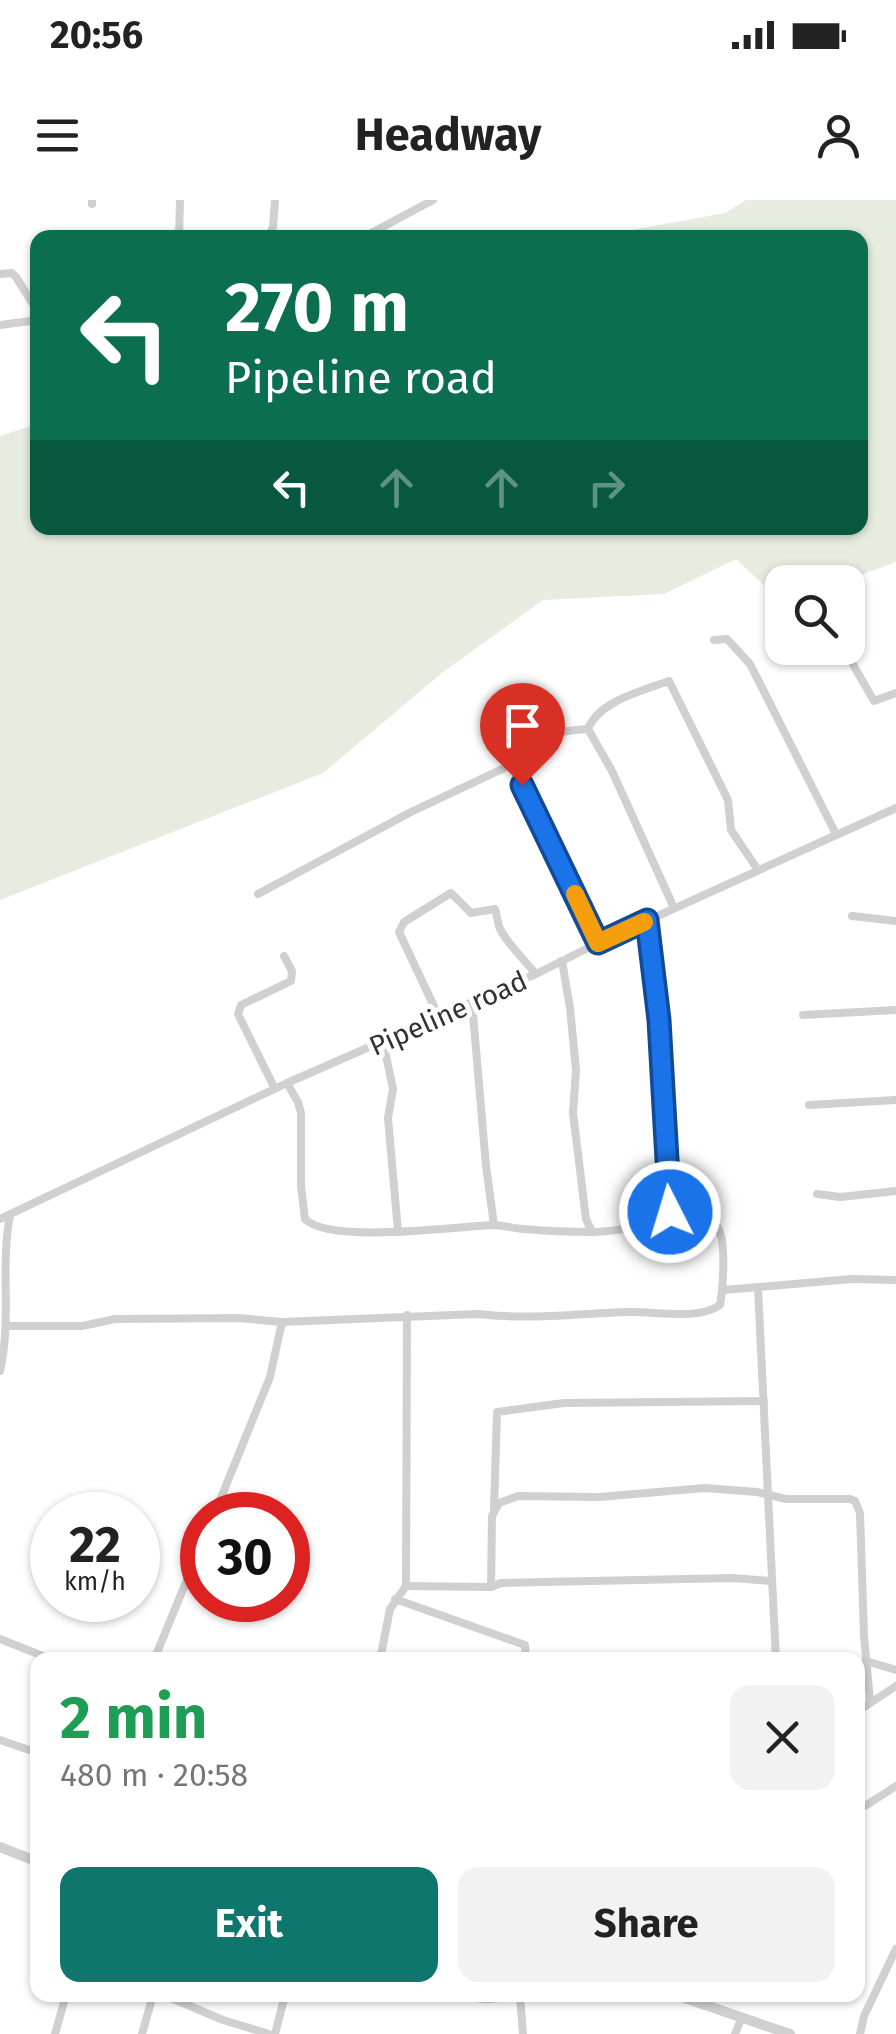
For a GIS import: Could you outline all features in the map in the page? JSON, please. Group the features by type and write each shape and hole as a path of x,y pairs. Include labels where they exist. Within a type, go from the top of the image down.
{"street":[{"path":"179,230 180,200"},
{"path":"271,230 275,200"},
{"path":"377,230 432,200"},
{"path":"0,274 16,277 30,299"},
{"path":"0,325 30,321"},
{"path":"714,640 727,639 750,664 836,834"},
{"path":"853,665 874,701 896,693"},
{"path":"588,729 593,716 668,681 728,800 729,824 758,870"},
{"path":"588,729 525,744 514,755 513,764 598,943"},
{"path":"588,729 612,771 674,908"},
{"path":"258,894 411,812 513,764"},
{"name":"Pipeline road","path":"5,1217 287,1083 536,974 896,808"},
{"path":"439,1017 399,932 404,922 433,907 445,894 452,893 470,913 492,907 510,946 520,952 536,974"},
{"path":"852,916 896,921"},
{"path":"647,920 659,1020 667,1202 674,1218"},
{"path":"276,1089 238,1008 291,980 292,972 284,956"},
{"path":"562,961 576,1070 574,1123 586,1219 592,1232"},
{"path":"472,1002 494,1225"},
{"path":"803,1014 896,1010"},
{"path":"382,1041 393,1089 388,1118 398,1232"},
{"path":"6,1326 82,1326 115,1320 238,1318 282,1322 478,1314 528,1318 701,1312 720,1305 723,1290 718,1228 698,1217 592,1232 494,1225 463,1230 449,1226 428,1232 315,1228 304,1219 300,1186 301,1113 287,1083"},
{"path":"809,1104 896,1100"},
{"path":"817,1194 840,1197 896,1191"},
{"path":"0,1372 6,1326 2,1237 5,1217"},
{"path":"723,1290 852,1279 896,1280"},
{"path":"758,1288 776,1652"},
{"path":"381,1652 386,1619 406,1586 407,1316"},
{"path":"223,1492 268,1384 282,1322"},
{"path":"491,1587 496,1412 564,1402 764,1401"},
{"path":"494,1508 507,1499 529,1494 599,1497 705,1488 786,1499 850,1499 858,1506 870,1700"},
{"path":"406,1586 491,1587 501,1583 705,1578 772,1581"},
{"path":"157,1652 180,1597"},
{"path":"395,1599 525,1645 525,1652"},
{"path":"0,1639 33,1652"},
{"path":"866,1662 896,1670"},
{"path":"865,1705 896,1686"},
{"path":"0,1740 30,1751"},
{"path":"865,1806 896,1786"},
{"path":"0,1848 30,1859"},
{"path":"860,2034 864,2016 896,1949"},
{"path":"884,1976 896,1980"},
{"path":"55,2034 64,2002"},
{"path":"142,2034 150,2002"},
{"path":"181,2002 272,2034 283,2002"},
{"path":"522,2002 522,2034"},
{"path":"697,2002 790,2034"},
{"path":"735,2034 742,2017"}],"shaded area":[{"path":"746,200 896,200 896,562 865,573 865,565 765,565 765,586 736,559 664,594 543,600 443,672 323,773 0,900 0,436 30,426 30,535 868,535 868,230 632,230 725,213"}],"slow traffic":[{"path":"575,894 598,943 644,922"}],"route":[{"path":"522,785 598,943 647,920 659,1020 670,1212"}]}
